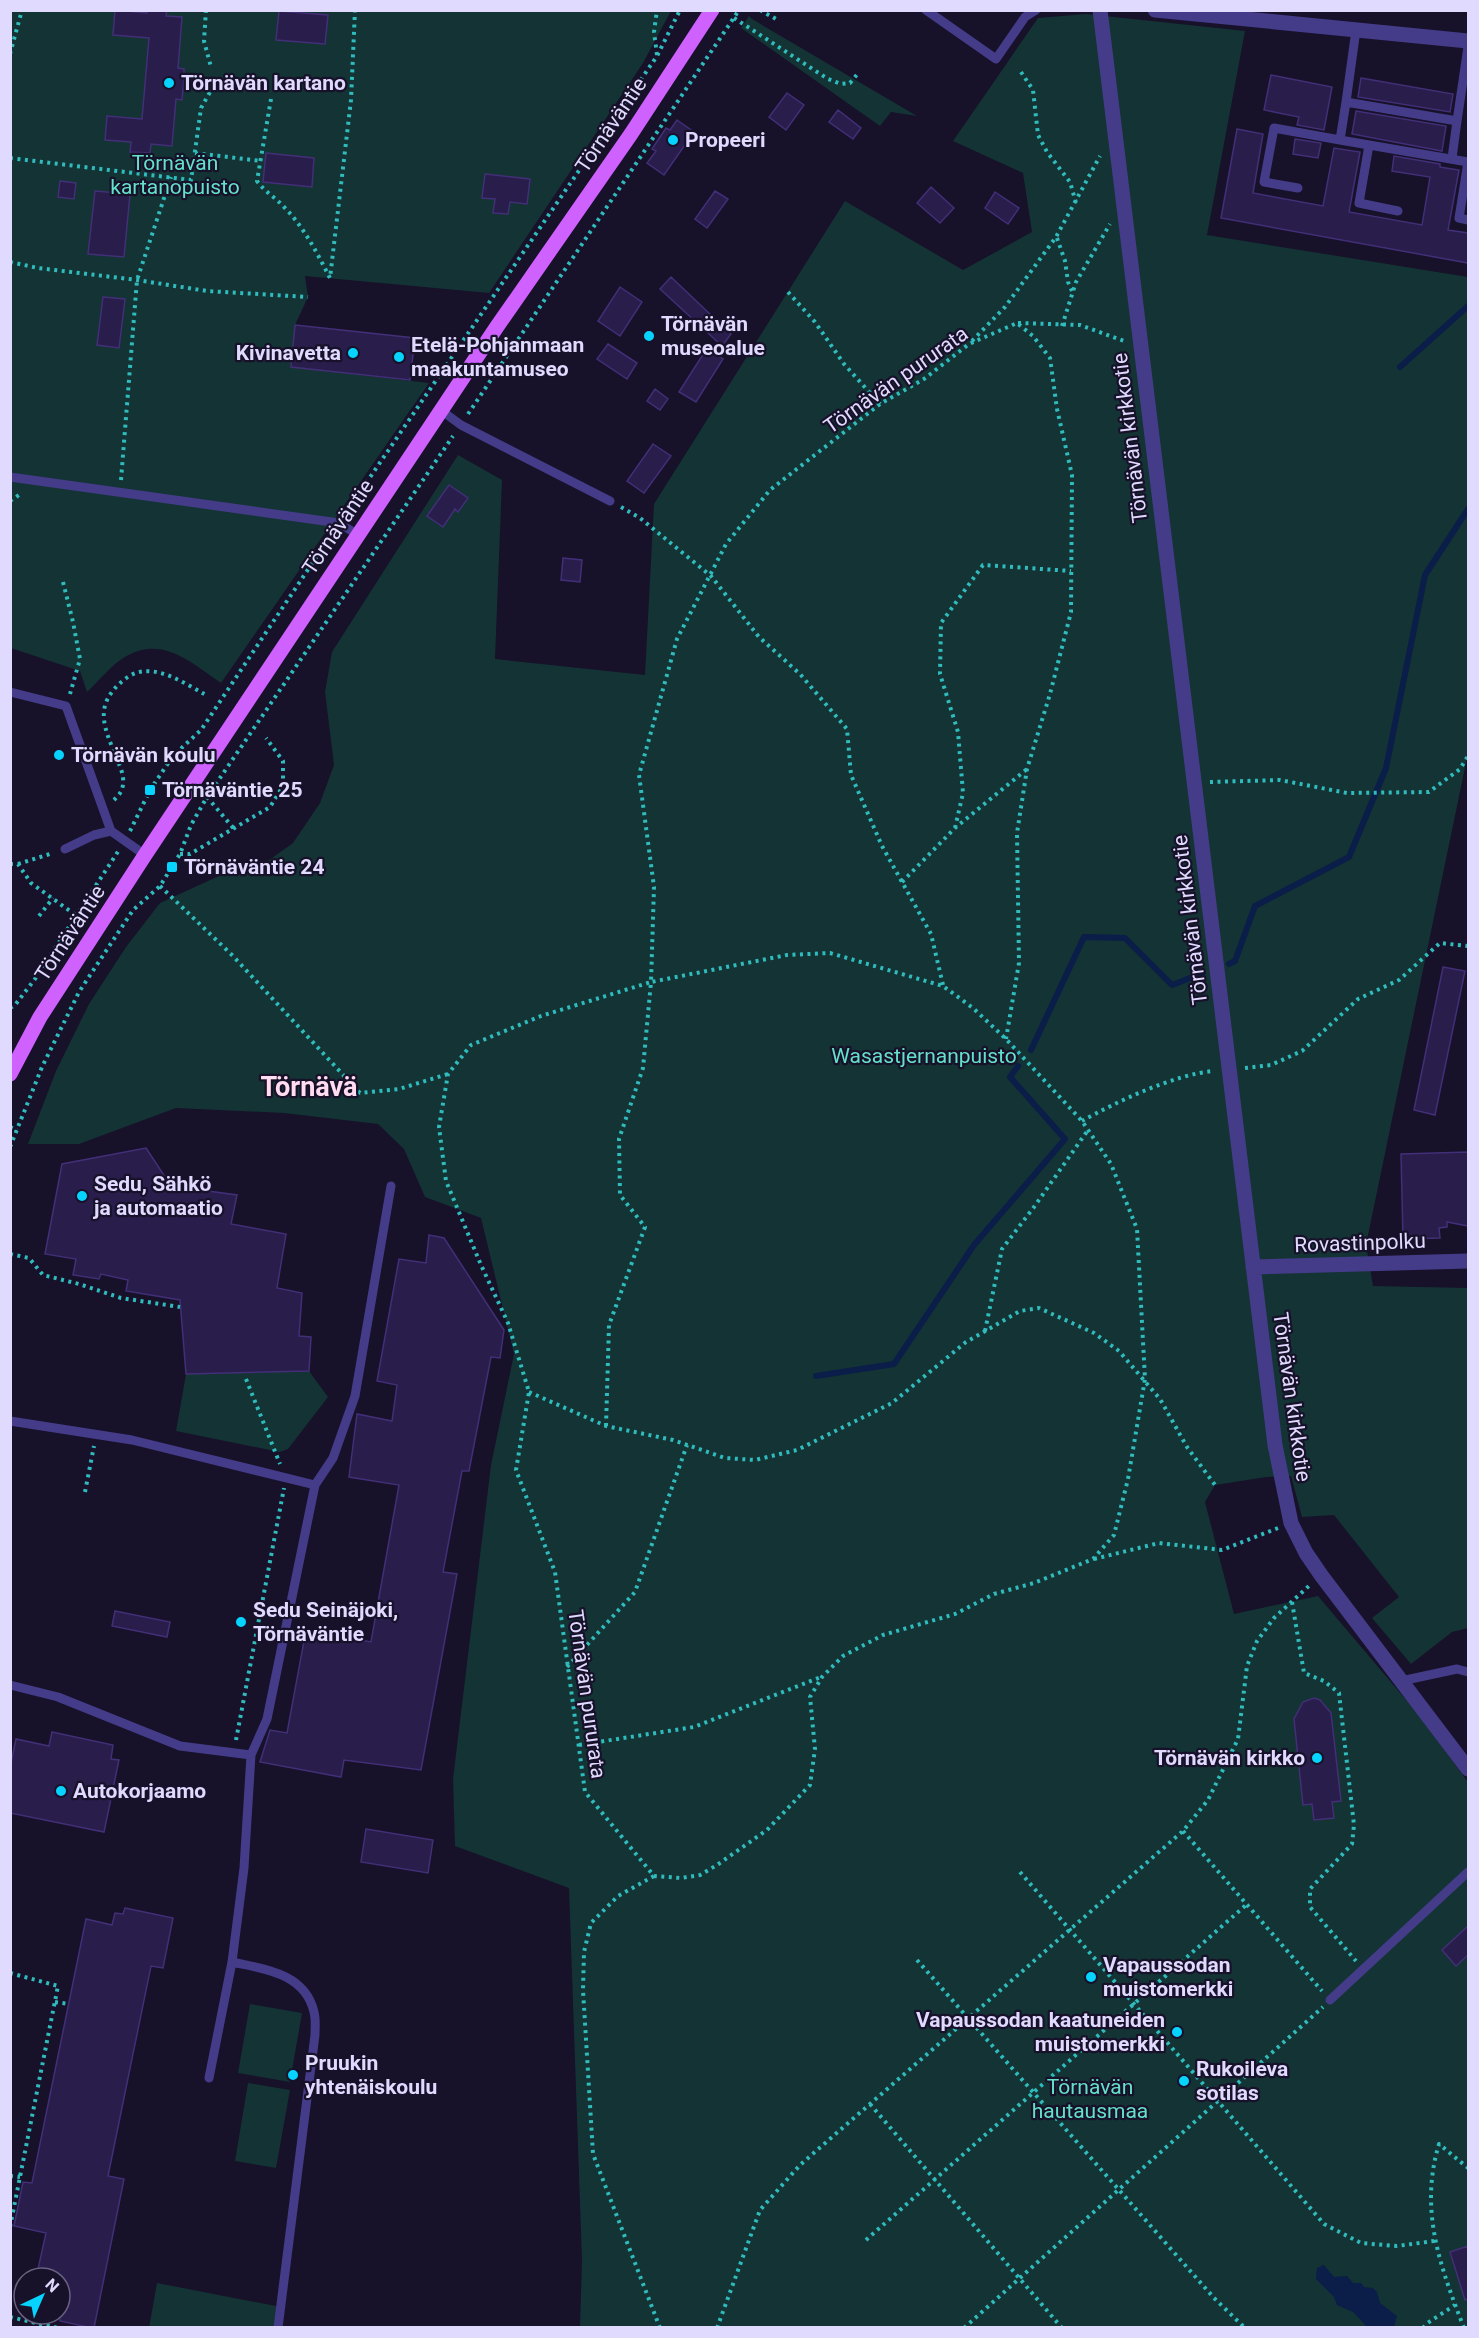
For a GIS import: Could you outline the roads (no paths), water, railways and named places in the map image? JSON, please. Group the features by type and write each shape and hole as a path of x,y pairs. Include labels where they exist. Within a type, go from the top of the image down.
{"main road":[{"name":"Törnäväntie","path":"11,1072 40,1017 144,855 496,328 631,134 712,10"}],"street":[{"name":"Törnävän kirkkotie","path":"1100,10 1275,1445 1291,1523 1306,1553 1321,1575 1468,1768"},
{"path":"1155,10 1468,41"},
{"name":"Rovastinpolku","path":"1253,1267 1468,1261"}],"lane":[{"path":"926,10 996,59 1025,17 1036,10"},
{"path":"1340,140 1356,30"},
{"path":"1452,158 1468,47"},
{"path":"1346,102 1457,121"},
{"path":"1298,188 1264,182 1274,128 1468,162 1459,218 1468,220"},
{"path":"1370,145 1359,203 1398,211"},
{"path":"442,411 461,424 610,501"},
{"path":"10,477 339,523 358,535"},
{"path":"10,692 66,706 111,831 144,855"},
{"path":"65,849 94,835 111,831"},
{"path":"209,2078 232,1962 244,1868 251,1755 267,1719 315,1485 333,1458 355,1396 391,1186"},
{"path":"10,1420 140,1442 315,1485"},
{"path":"1401,1681 1456,1669 1468,1672"},
{"path":"10,1685 58,1697 180,1746 251,1755"},
{"path":"1330,2000 1468,1872"},
{"path":"232,1962 276,1971 295,1981 307,1994 314,2012 315,2035 278,2328"}],"water":[{"path":"1324,2265 1334,2277 1347,2276 1353,2283 1361,2283 1364,2287 1373,2288 1377,2292 1380,2303 1397,2316 1394,2327 1367,2327 1353,2312 1337,2305 1334,2297 1316,2279 1317,2268"}],"waterway":[{"path":"1400,367 1468,306"},
{"path":"1229,964 1235,961 1255,906 1349,857 1386,768 1425,575 1468,509"},
{"path":"1031,1050 1084,937 1125,938 1172,985 1203,973"},
{"path":"816,1376 894,1364 974,1245 1065,1139 1010,1077 1018,1066"}],"place":[{"name":"Törnävän kartano","path":"169,83"},
{"name":"Propeeri","path":"673,140"},
{"name":"Törnävän museoalue","path":"649,336"},
{"name":"Kivinavetta","path":"353,353"},
{"name":"Etelä-Pohjanmaan maakuntamuseo","path":"399,357"},
{"name":"Törnävän koulu","path":"59,755"},
{"name":"Törnäväntie 25","path":"150,790"},
{"name":"Törnäväntie 24","path":"172,867"},
{"name":"Sedu, Sähkö ja automaatio","path":"82,1196"},
{"name":"Sedu Seinäjoki, Törnäväntie","path":"241,1622"},
{"name":"Törnävän kirkko","path":"1317,1758"},
{"name":"Autokorjaamo","path":"61,1791"},
{"name":"Vapaussodan muistomerkki","path":"1091,1977"},
{"name":"Vapaussodan kaatuneiden muistomerkki","path":"1177,2032"},
{"name":"Pruukin yhtenäiskoulu","path":"293,2075"},
{"name":"Rukoileva sotilas","path":"1184,2081"}],"district":[{"name":"Törnävä","path":"309,1087"}],"park label":[{"name":"Törnävän kartanopuisto","path":"175,175"},
{"name":"Wasastjernanpuisto","path":"924,1056"},
{"name":"Törnävän hautausmaa","path":"1090,2099"}]}
